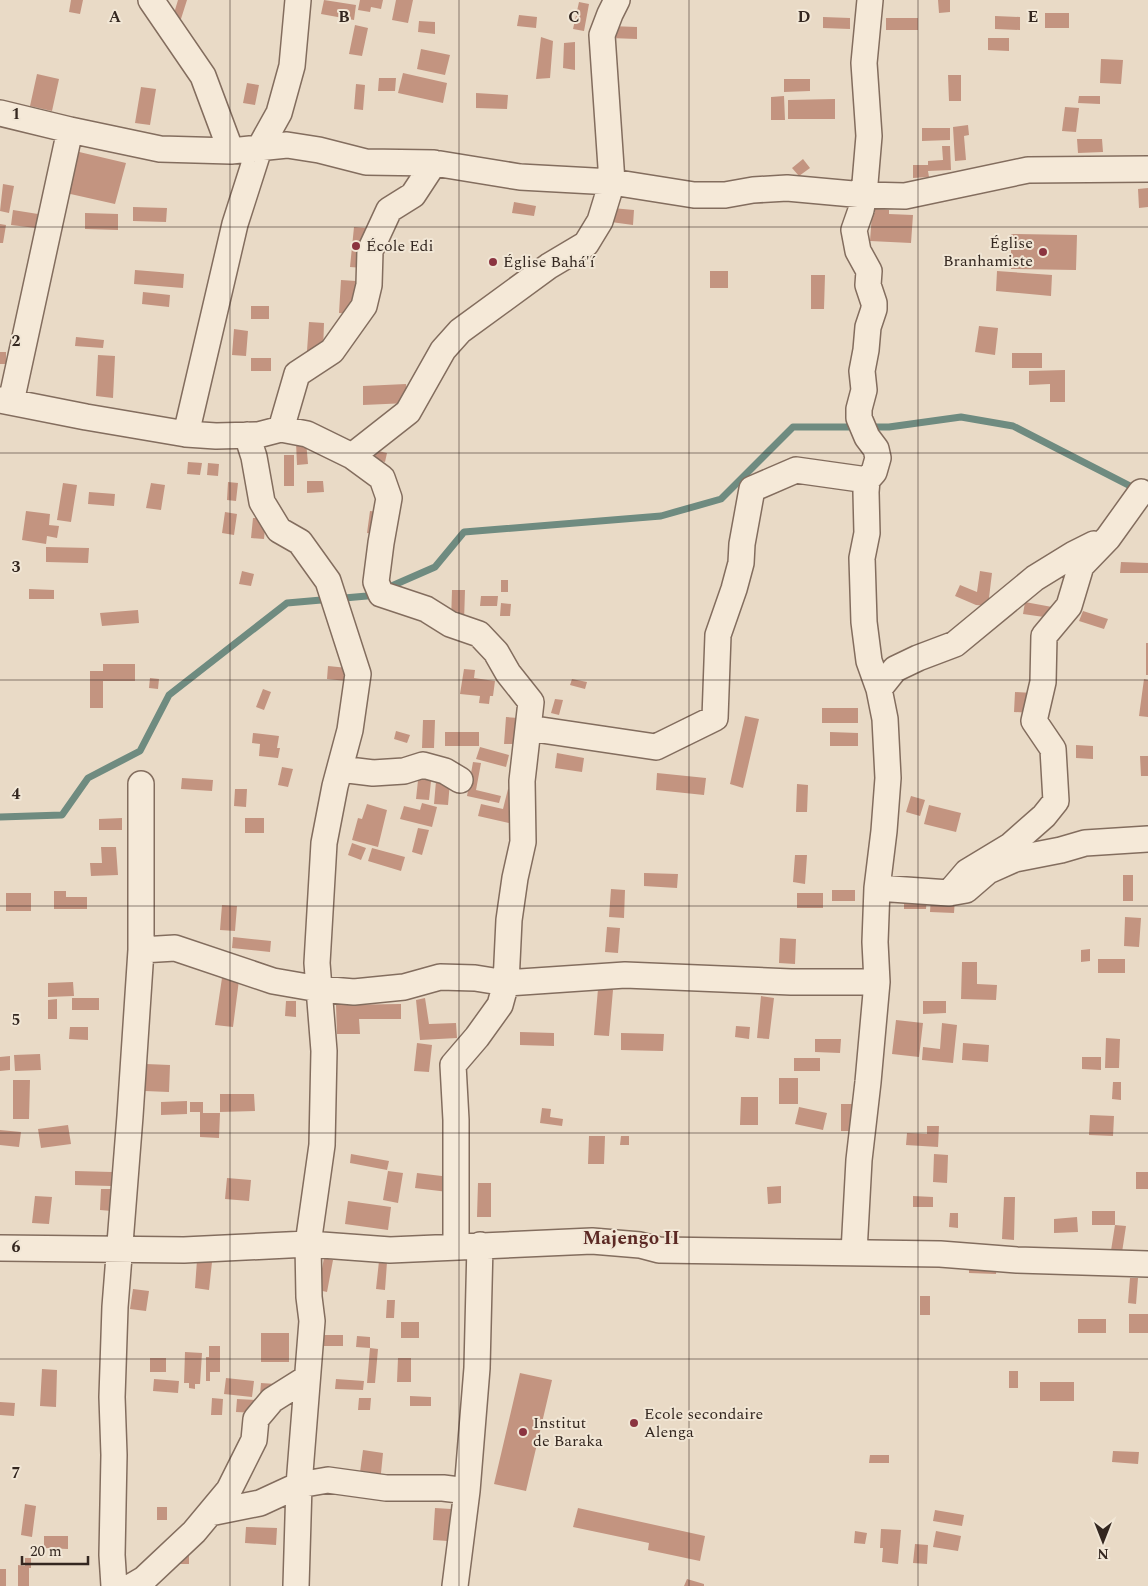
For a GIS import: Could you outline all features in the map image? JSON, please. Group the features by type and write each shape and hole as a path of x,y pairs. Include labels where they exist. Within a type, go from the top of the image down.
{"street":[{"path":"151,0 203,76 231,151"},
{"path":"186,434 235,224 260,149 279,114 292,66 298,0"},
{"path":"352,456 408,412 443,350 460,331 549,266 586,244 600,221 612,182 602,35 617,0"},
{"path":"854,1252 859,1160 877,982 875,942 877,888 888,778 885,719 879,689 869,661 864,622 862,558 867,533 867,480 874,472 878,458 876,450 867,438 859,418 859,409 864,390 862,371 868,327 874,303 868,285 869,272 858,252 854,230 864,195 869,136 864,63 870,0"},
{"path":"0,113 160,149 231,151 287,145 319,150 366,162 434,163 520,177 612,182 694,195 725,195 753,190 786,188 864,195 906,196 1028,170 1148,168"},
{"path":"70,130 40,274 6,401 186,434 216,436 258,435 281,430 306,434 352,456 382,478 389,498 376,582 381,594 426,609 450,624 479,634 496,652 508,673 531,702 522,781 523,842 515,878 509,920 506,983 500,1005 477,1037 453,1065 477,1368 467,1491 455,1586"},
{"path":"281,430 297,374 332,351 364,306 369,285 370,251 389,210 413,195 434,163"},
{"path":"247,435 254,457 262,502 279,530 300,542 328,581 358,674 350,730 324,843 317,964 324,1051 322,1146 308,1244 309,1297 312,1321 299,1485 296,1586"},
{"path":"528,728 656,747 715,718 718,636 741,563 742,544 752,489 796,470 867,480"},
{"path":"948,893 967,872 1010,846 1044,816 1056,801 1053,749 1034,721 1043,682 1044,636 1068,606 1081,566 1108,538 1142,492"},
{"path":"879,689 895,669 955,644 1035,578 1074,554 1108,538"},
{"path":"340,769 372,773 404,771 423,765 445,771 460,780"},
{"path":"114,1586 112,1554 114,1455 112,1397 115,1307 141,950 141,784"},
{"path":"877,888 948,893 966,890 988,871 1014,859 1061,850 1085,843 1148,839"},
{"path":"141,950 175,948 273,981 354,992 404,987 440,977 475,978 506,983 625,975 791,982 877,982"},
{"path":"0,1248 184,1250 308,1244 390,1250 592,1241 640,1245 658,1250 940,1254 1017,1260 1148,1264"},
{"path":"132,1586 144,1578 194,1532 210,1513 229,1490 254,1440 256,1419 272,1400 306,1378"},
{"path":"210,1513 260,1503 299,1485 328,1480 386,1488 443,1488 467,1491"}],"building":[{"path":"71,0 83,0 80,14 69,12"},
{"path":"178,0 187,0 180,22 172,20"},
{"path":"324,0 356,5 354,20 321,14"},
{"path":"360,0 383,0 381,9 371,7 370,12 358,10"},
{"path":"396,0 413,0 408,23 392,20"},
{"path":"938,0 950,0 950,12 939,13"},
{"path":"579,2 589,4 584,31 573,29"},
{"path":"1045,13 1069,13 1069,28 1045,28"},
{"path":"519,15 537,17 536,28 517,26"},
{"path":"995,16 1020,17 1020,30 995,29"},
{"path":"823,17 850,18 850,29 823,28"},
{"path":"886,18 918,18 918,30 886,30"},
{"path":"419,21 435,22 435,34 418,32"},
{"path":"355,25 368,28 362,56 349,54"},
{"path":"610,26 637,27 637,39 610,38"},
{"path":"541,37 553,41 550,78 536,79"},
{"path":"988,38 1009,38 1009,51 988,50"},
{"path":"575,42 575,70 563,68 564,43"},
{"path":"421,49 450,55 445,75 417,69"},
{"path":"1101,59 1123,60 1121,84 1100,83"},
{"path":"403,73 447,83 443,103 398,93"},
{"path":"37,74 59,79 52,111 30,106"},
{"path":"948,75 961,75 961,101 949,101"},
{"path":"379,78 396,78 395,91 378,91"},
{"path":"784,79 810,79 810,91 784,92"},
{"path":"247,83 259,85 255,105 243,103"},
{"path":"356,84 365,85 363,110 354,109"},
{"path":"141,87 156,89 150,125 135,123"},
{"path":"476,93 508,95 507,109 476,108"},
{"path":"784,96 785,120 771,120 771,97"},
{"path":"1079,96 1100,96 1100,104 1078,103"},
{"path":"835,99 835,119 788,119 788,100"},
{"path":"1065,107 1079,108 1076,132 1062,131"},
{"path":"968,125 969,135 964,136 966,160 955,161 953,127"},
{"path":"922,128 950,128 950,140 922,141"},
{"path":"1077,139 1102,139 1103,152 1078,153"},
{"path":"942,146 950,146 951,170 928,171 929,177 913,178 913,165 928,165 928,161 943,160"},
{"path":"75,151 126,163 115,204 66,193"},
{"path":"803,159 810,168 799,176 792,168"},
{"path":"3,184 14,186 9,213 0,211"},
{"path":"1148,188 1148,207 1139,208 1138,189"},
{"path":"514,202 536,206 534,216 512,213"},
{"path":"133,207 167,208 166,222 133,221"},
{"path":"612,208 634,210 633,225 611,222"},
{"path":"875,209 889,210 889,214 913,215 911,243 870,241 872,213 875,213"},
{"path":"13,210 38,214 36,228 11,225"},
{"path":"85,213 118,214 118,230 85,229"},
{"path":"0,224 6,225 3,243 0,243"},
{"path":"354,227 367,228 364,268 350,267"},
{"name":"Église Branhamiste","path":"1011,234 1077,235 1076,270 1011,269"},
{"path":"135,270 184,274 183,288 134,284"},
{"path":"710,271 728,271 728,288 710,288"},
{"path":"997,271 1052,275 1051,296 996,291"},
{"path":"811,275 825,275 824,309 811,309"},
{"path":"341,280 356,281 354,314 339,313"},
{"path":"143,292 170,295 169,307 142,304"},
{"path":"251,306 269,306 269,319 251,319"},
{"path":"309,322 324,323 323,352 307,351"},
{"path":"979,326 998,328 995,355 975,352"},
{"path":"234,329 248,331 246,356 232,355"},
{"path":"76,337 104,340 103,348 75,346"},
{"path":"0,352 6,352 6,364 0,364"},
{"path":"1012,353 1042,353 1042,368 1012,368"},
{"path":"98,355 115,356 113,398 96,396"},
{"path":"251,358 271,358 271,371 251,371"},
{"path":"1065,370 1065,402 1050,402 1050,384 1029,385 1029,371"},
{"path":"406,384 408,403 363,405 363,386"},
{"path":"306,441 308,464 297,465 296,442"},
{"path":"369,449 387,453 385,462 367,458"},
{"path":"284,455 294,455 294,486 284,486"},
{"path":"188,462 202,463 200,475 187,474"},
{"path":"208,463 219,464 218,476 207,475"},
{"path":"307,481 323,481 324,492 307,493"},
{"path":"228,482 238,483 236,501 227,500"},
{"path":"63,483 77,485 71,522 57,520"},
{"path":"151,483 165,485 161,510 146,508"},
{"path":"89,492 115,494 114,506 88,504"},
{"path":"26,511 50,514 49,525 59,526 57,538 47,536 46,544 22,540"},
{"path":"370,511 379,512 377,534 367,533"},
{"path":"225,512 237,514 234,535 222,533"},
{"path":"253,518 266,518 264,539 251,538"},
{"path":"46,547 89,548 88,563 46,562"},
{"path":"1121,562 1148,563 1148,573 1120,573"},
{"path":"242,571 254,574 251,586 239,584"},
{"path":"980,571 992,573 988,606 976,605 955,596 960,585 977,592"},
{"path":"501,580 508,580 508,592 501,592"},
{"path":"29,589 54,590 54,599 29,599"},
{"path":"452,590 465,590 464,622 451,622"},
{"path":"481,596 498,596 497,606 480,606"},
{"path":"1025,602 1052,607 1051,618 1023,614"},
{"path":"501,603 511,604 510,616 500,616"},
{"path":"138,610 139,623 102,626 100,613"},
{"path":"1083,611 1108,619 1104,629 1079,621"},
{"path":"1146,643 1148,643 1148,675 1146,675"},
{"path":"103,664 135,664 135,681 103,681 103,708 90,708 90,671 103,671"},
{"path":"328,666 348,668 347,681 327,679"},
{"path":"464,669 475,670 474,678 495,681 493,696 490,696 489,704 479,703 480,696 460,694"},
{"path":"150,678 159,679 158,689 149,688"},
{"path":"572,679 587,682 585,689 570,685"},
{"path":"1144,679 1148,680 1148,717 1139,716"},
{"path":"263,689 271,692 264,710 256,707"},
{"path":"1015,692 1050,694 1050,714 1014,712"},
{"path":"555,699 563,700 559,715 551,713"},
{"path":"822,708 858,708 858,723 822,723"},
{"path":"745,716 759,719 743,788 730,784"},
{"path":"506,717 518,718 516,744 504,744"},
{"path":"423,720 435,720 434,748 422,748"},
{"path":"396,731 410,735 407,743 394,739"},
{"path":"445,732 479,732 479,746 445,746"},
{"path":"830,732 858,733 858,746 830,746"},
{"path":"253,733 279,736 277,748 280,748 278,758 259,756 260,744 252,743"},
{"path":"1076,745 1093,746 1093,759 1076,758"},
{"path":"480,747 509,755 506,767 476,759"},
{"path":"557,753 584,758 582,772 555,768"},
{"path":"1140,756 1148,756 1148,776 1141,776"},
{"path":"473,762 481,763 476,790 501,796 499,803 467,796"},
{"path":"282,767 293,769 288,787 278,785"},
{"path":"419,771 432,772 429,800 416,799"},
{"path":"657,773 706,778 704,795 656,790"},
{"path":"182,778 213,780 212,791 181,789"},
{"path":"436,781 450,782 448,805 434,804"},
{"path":"797,784 808,785 807,812 796,812"},
{"path":"235,789 247,789 246,807 234,806"},
{"path":"508,789 515,791 513,824 478,816 481,804 503,809"},
{"path":"911,796 925,800 920,816 906,812"},
{"path":"422,803 437,807 432,827 400,819 404,806 420,810"},
{"path":"367,804 387,810 378,847 352,840 358,818 362,819"},
{"path":"929,805 961,813 956,832 924,824"},
{"path":"122,818 122,830 99,830 99,819"},
{"path":"245,818 264,818 264,833 245,833"},
{"path":"418,828 429,830 422,855 412,852"},
{"path":"352,843 366,848 361,860 348,855"},
{"path":"101,847 116,847 118,875 91,876 90,863 102,863"},
{"path":"372,848 405,857 401,871 368,861"},
{"path":"795,855 807,855 805,884 793,882"},
{"path":"644,873 678,874 677,888 644,886"},
{"path":"1123,875 1133,875 1133,901 1123,901"},
{"path":"611,889 625,890 624,918 609,917"},
{"path":"832,890 855,890 855,901 832,901"},
{"path":"54,891 66,891 66,897 87,897 87,909 54,909"},
{"path":"6,893 31,893 31,911 6,911"},
{"path":"797,893 823,893 823,908 797,908"},
{"path":"904,896 927,897 926,909 904,909"},
{"path":"931,896 955,898 954,913 930,912"},
{"path":"222,905 237,906 235,931 220,930"},
{"path":"1125,917 1141,918 1139,947 1124,946"},
{"path":"607,927 620,928 618,953 605,952"},
{"path":"233,937 271,941 270,952 232,948"},
{"path":"780,938 796,939 795,964 779,963"},
{"path":"1090,949 1090,961 1081,962 1081,950"},
{"path":"1098,959 1125,959 1125,973 1098,973"},
{"path":"962,962 977,962 977,984 997,985 996,1000 961,999"},
{"path":"222,978 239,980 233,1027 215,1025"},
{"path":"73,982 74,996 48,997 48,983"},
{"path":"598,989 613,990 609,1036 594,1035"},
{"path":"761,996 774,998 769,1039 757,1038"},
{"path":"72,998 99,998 99,1010 72,1010"},
{"path":"425,998 429,1024 456,1023 457,1038 420,1040 416,1000"},
{"path":"57,999 57,1019 48,1019 48,1000"},
{"path":"286,1001 296,1001 296,1017 285,1016"},
{"path":"923,1001 946,1001 946,1013 923,1014"},
{"path":"401,1004 401,1019 359,1019 360,1034 337,1034 336,1005"},
{"path":"896,1020 923,1023 919,1057 892,1054"},
{"path":"942,1023 957,1025 953,1063 922,1060 923,1047 940,1049"},
{"path":"736,1026 750,1027 749,1039 735,1037"},
{"path":"70,1027 88,1027 88,1040 69,1039"},
{"path":"520,1032 554,1033 554,1046 520,1045"},
{"path":"621,1033 664,1034 663,1051 621,1050"},
{"path":"1106,1038 1120,1039 1119,1068 1105,1068"},
{"path":"815,1039 841,1039 840,1053 815,1052"},
{"path":"417,1043 432,1045 429,1072 414,1071"},
{"path":"963,1043 989,1045 988,1062 962,1060"},
{"path":"40,1054 41,1070 15,1071 14,1055"},
{"path":"10,1056 10,1070 0,1071 0,1057"},
{"path":"1082,1057 1101,1057 1101,1070 1082,1069"},
{"path":"794,1058 820,1058 820,1071 794,1071"},
{"path":"146,1064 170,1065 169,1092 145,1091"},
{"path":"779,1078 798,1078 798,1104 779,1104"},
{"path":"13,1080 30,1080 29,1119 13,1119"},
{"path":"1113,1082 1121,1082 1121,1100 1112,1099"},
{"path":"220,1094 254,1094 255,1111 220,1112"},
{"path":"741,1097 758,1097 758,1125 740,1125"},
{"path":"187,1101 187,1114 161,1115 161,1102"},
{"path":"190,1102 203,1102 203,1113 220,1113 219,1138 200,1137 200,1112 190,1112"},
{"path":"841,1104 854,1104 854,1131 841,1131"},
{"path":"799,1107 827,1113 823,1130 795,1124"},
{"path":"542,1108 551,1109 550,1117 563,1119 562,1126 540,1123"},
{"path":"1090,1115 1114,1116 1113,1136 1089,1135"},
{"path":"68,1125 71,1144 41,1148 38,1129"},
{"path":"927,1126 939,1126 938,1147 906,1145 907,1133 927,1134"},
{"path":"0,1130 21,1132 19,1147 0,1145"},
{"path":"589,1136 605,1136 604,1164 588,1164"},
{"path":"621,1136 629,1136 629,1145 620,1145"},
{"path":"351,1154 389,1161 387,1170 350,1163"},
{"path":"934,1154 948,1155 947,1183 933,1182"},
{"path":"75,1171 112,1172 111,1186 75,1185"},
{"path":"388,1171 403,1173 398,1203 383,1200"},
{"path":"1136,1172 1148,1172 1148,1189 1136,1189"},
{"path":"417,1173 450,1177 448,1192 415,1188"},
{"path":"227,1178 251,1180 249,1201 225,1199"},
{"path":"478,1183 491,1183 491,1217 477,1217"},
{"path":"781,1186 781,1203 768,1204 767,1187"},
{"path":"101,1189 113,1189 112,1211 100,1210"},
{"path":"35,1196 52,1197 49,1224 32,1223"},
{"path":"913,1196 933,1197 933,1207 913,1207"},
{"path":"1004,1197 1015,1197 1014,1240 1002,1239"},
{"path":"348,1201 391,1207 388,1230 345,1224"},
{"path":"1092,1211 1115,1211 1115,1225 1092,1225"},
{"path":"950,1213 958,1213 958,1228 949,1227"},
{"path":"1077,1217 1078,1232 1054,1233 1054,1219"},
{"path":"1115,1225 1126,1226 1121,1259 1110,1257"},
{"path":"324,1258 333,1260 327,1292 318,1290"},
{"path":"197,1260 212,1262 209,1290 195,1288"},
{"path":"379,1261 387,1262 385,1290 376,1289"},
{"path":"969,1263 997,1265 996,1274 969,1273"},
{"path":"1130,1278 1138,1278 1136,1304 1128,1303"},
{"path":"133,1289 149,1291 146,1311 130,1309"},
{"path":"920,1296 930,1296 930,1315 920,1315"},
{"path":"387,1300 395,1300 394,1318 386,1318"},
{"path":"1129,1314 1148,1314 1148,1333 1129,1333"},
{"path":"1078,1319 1106,1319 1106,1333 1078,1333"},
{"path":"401,1322 419,1322 419,1338 401,1338"},
{"path":"261,1333 289,1333 289,1362 261,1362"},
{"path":"320,1335 343,1335 343,1346 320,1346"},
{"path":"357,1336 370,1337 370,1348 356,1347"},
{"path":"209,1346 220,1346 220,1372 210,1372 210,1381 206,1381 206,1357 209,1357"},
{"path":"370,1348 378,1349 375,1383 367,1383"},
{"path":"185,1352 202,1353 200,1384 195,1384 195,1389 189,1388 189,1383 184,1383"},
{"path":"150,1358 166,1358 166,1372 150,1372"},
{"path":"398,1358 411,1358 411,1382 397,1382"},
{"path":"42,1369 57,1370 56,1407 40,1406"},
{"path":"1009,1371 1018,1371 1018,1388 1009,1388"},
{"name":"Institut de Baraka","path":"520,1373 552,1380 526,1491 494,1484"},
{"path":"226,1378 254,1381 252,1397 224,1394"},
{"path":"154,1379 179,1381 178,1393 153,1391"},
{"path":"336,1379 364,1381 363,1390 335,1389"},
{"path":"1040,1382 1074,1382 1074,1401 1040,1401"},
{"path":"261,1383 276,1384 260,1395"},
{"path":"410,1396 431,1397 431,1406 410,1406"},
{"path":"212,1398 223,1399 222,1415 211,1415"},
{"path":"359,1398 371,1398 370,1410 358,1410"},
{"path":"237,1399 257,1400 256,1413 236,1412"},
{"path":"0,1402 15,1403 14,1416 0,1415"},
{"path":"363,1450 383,1453 380,1483 359,1480"},
{"path":"1113,1451 1139,1452 1138,1464 1112,1462"},
{"path":"870,1455 889,1455 889,1463 869,1463"},
{"path":"25,1504 36,1506 32,1537 21,1535"},
{"path":"157,1507 167,1507 167,1520 157,1520"},
{"path":"435,1508 451,1509 448,1541 433,1540"},
{"path":"578,1508 705,1536 700,1561 648,1550 649,1543 573,1527"},
{"path":"935,1510 964,1515 962,1526 933,1521"},
{"path":"246,1527 277,1528 276,1545 245,1543"},
{"path":"881,1529 901,1530 898,1564 882,1562 883,1548 880,1548"},
{"path":"855,1531 867,1533 865,1544 854,1543"},
{"path":"936,1531 961,1536 958,1551 933,1547"},
{"path":"44,1536 68,1536 68,1549 44,1548"},
{"path":"915,1544 928,1545 927,1564 913,1563"},
{"path":"180,1552 189,1552 189,1564 180,1564"},
{"path":"25,1558 31,1558 29,1586 18,1586 18,1565 25,1566"},
{"path":"0,1569 6,1569 6,1586 0,1586"},
{"path":"687,1579 704,1584 704,1586 684,1586"}],"waterway":[{"path":"868,427 889,427 961,417 1013,426 1138,490"},
{"path":"387,588 435,567 464,532 661,516 721,499 793,427 857,427"},
{"path":"0,817 62,815 88,778 140,751 169,695 287,603 367,596 377,592"}],"place":[{"name":"École Edi","path":"356,246"},
{"name":"Église Branhamiste","path":"1043,252"},
{"name":"Église Bahá'í","path":"493,262"},
{"name":"Ecole secondaire Alenga","path":"634,1423"},
{"name":"Institut de Baraka","path":"523,1432"}],"district":[{"name":"Majengo II","path":"631,1238"}]}
